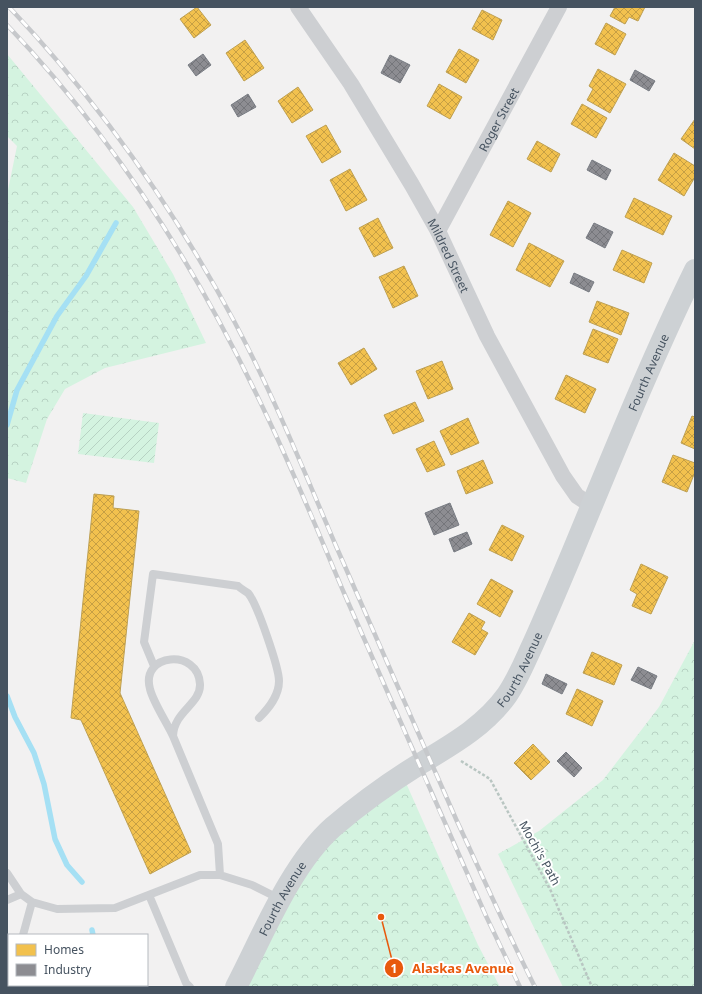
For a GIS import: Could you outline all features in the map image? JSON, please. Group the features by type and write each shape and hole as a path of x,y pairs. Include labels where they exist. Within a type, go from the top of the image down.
{"street":[{"name":"Mildred Street","path":"298,7 355,90 438,231 487,336 563,476 578,496 592,506"},
{"name":"Roger Street","path":"438,231 559,7"},
{"name":"Fourth Avenue","path":"236,987 281,899 311,851 331,828 361,804 443,750 465,738 495,710 518,676 695,270"}],"lane":[{"path":"154,666 144,642 153,574 238,586 248,594 254,603 276,663 279,681 273,701 259,718"},
{"path":"173,736 174,726 182,712 195,700 200,684 194,668 184,661 173,658 164,660 154,666 150,677 150,689 173,736 218,844 220,876"},
{"path":"7,872 21,894 32,902 56,909 93,910 115,908 200,875 220,876 252,885 281,899"},
{"path":"7,900 21,894"},
{"path":"149,895 186,983 190,987"},
{"path":"23,934 32,902"}],"path":[{"name":"Mochi's Path","path":"443,750 490,779 550,889 592,987"}],"green space":[{"path":"7,54 133,207 173,274 206,343 105,368 65,389 47,419 26,483 7,478 7,195 17,146 7,136"},
{"path":"83,413 159,423 154,463 78,454"},
{"path":"695,640 695,987 563,987 498,854 539,831 603,780 659,707"},
{"path":"402,774 478,945 500,987 235,987 297,869"}],"building: Homes":[{"path":"197,7 211,25 194,38 180,19"},
{"path":"615,7 645,7 638,21 629,17 625,24 610,16"},
{"path":"482,10 502,20 493,40 472,29"},
{"path":"606,23 626,34 615,55 595,44"},
{"path":"245,40 264,68 244,81 226,53"},
{"path":"459,49 479,60 466,83 446,72"},
{"path":"598,69 626,84 610,113 587,100 593,89 589,86"},
{"path":"439,84 462,97 450,119 427,106"},
{"path":"298,87 313,110 292,123 278,101"},
{"path":"582,104 607,118 596,138 571,124"},
{"path":"695,119 695,149 681,139"},
{"path":"326,125 341,152 322,163 306,136"},
{"path":"537,141 560,154 551,172 527,159"},
{"path":"674,153 695,166 695,177 684,196 658,180"},
{"path":"350,169 367,200 346,211 330,180"},
{"path":"634,198 672,216 663,235 625,217"},
{"path":"508,201 531,213 513,247 490,235"},
{"path":"378,218 393,248 374,257 359,228"},
{"path":"529,243 564,261 550,287 516,270"},
{"path":"622,250 652,263 644,283 613,270"},
{"path":"404,266 418,296 393,308 379,277"},
{"path":"597,301 629,313 621,335 589,322"},
{"path":"593,329 618,339 608,363 583,354"},
{"path":"364,348 377,369 351,385 338,363"},
{"path":"442,361 453,389 428,399 416,371"},
{"path":"566,375 596,389 585,413 555,399"},
{"path":"415,402 424,421 393,434 384,415"},
{"path":"692,416 695,417 695,449 681,443"},
{"path":"468,418 479,443 451,455 440,431"},
{"path":"434,441 445,465 427,472 416,449"},
{"path":"673,455 695,463 695,472 687,492 662,482"},
{"path":"483,460 493,483 466,494 457,471"},
{"path":"94,494 114,496 113,508 139,511 120,693 191,852 150,874 81,720 71,718"},
{"path":"502,525 524,536 512,561 489,550"},
{"path":"641,564 668,577 651,614 632,606 637,594 630,590"},
{"path":"491,579 513,591 500,617 477,604"},
{"path":"469,613 485,622 481,629 488,633 475,655 452,642"},
{"path":"592,652 622,665 614,685 583,673"},
{"path":"577,689 603,701 592,726 566,714"},
{"path":"533,744 550,762 531,780 514,763"}],"building: Industry":[{"path":"203,54 211,65 196,76 188,65"},
{"path":"390,55 410,65 400,83 381,73"},
{"path":"635,70 655,81 649,91 630,80"},
{"path":"248,94 256,107 238,117 231,105"},
{"path":"592,160 611,170 606,180 587,170"},
{"path":"594,223 613,232 605,248 586,238"},
{"path":"574,273 594,282 589,292 570,283"},
{"path":"450,503 459,525 434,535 425,513"},
{"path":"467,532 472,544 454,552 449,539"},
{"path":"638,667 657,676 651,689 631,680"},
{"path":"546,674 567,684 562,694 542,684"},
{"path":"566,752 582,768 574,777 557,761"}],"waterway":[{"path":"7,425 17,390 57,316 86,276 116,223"},
{"path":"7,696 15,717 34,753 44,784 55,839 67,865 82,882"},
{"path":"92,930 93,934"}],"railway":[{"path":"9,7 73,80 132,156 186,237 234,321 275,404 456,819 535,987"},
{"path":"7,25 46,68 118,159 182,256 211,307 238,358 285,455 468,876 520,987"}],"place":[{"name":"Alaskas Avenue","path":"381,917"}]}
